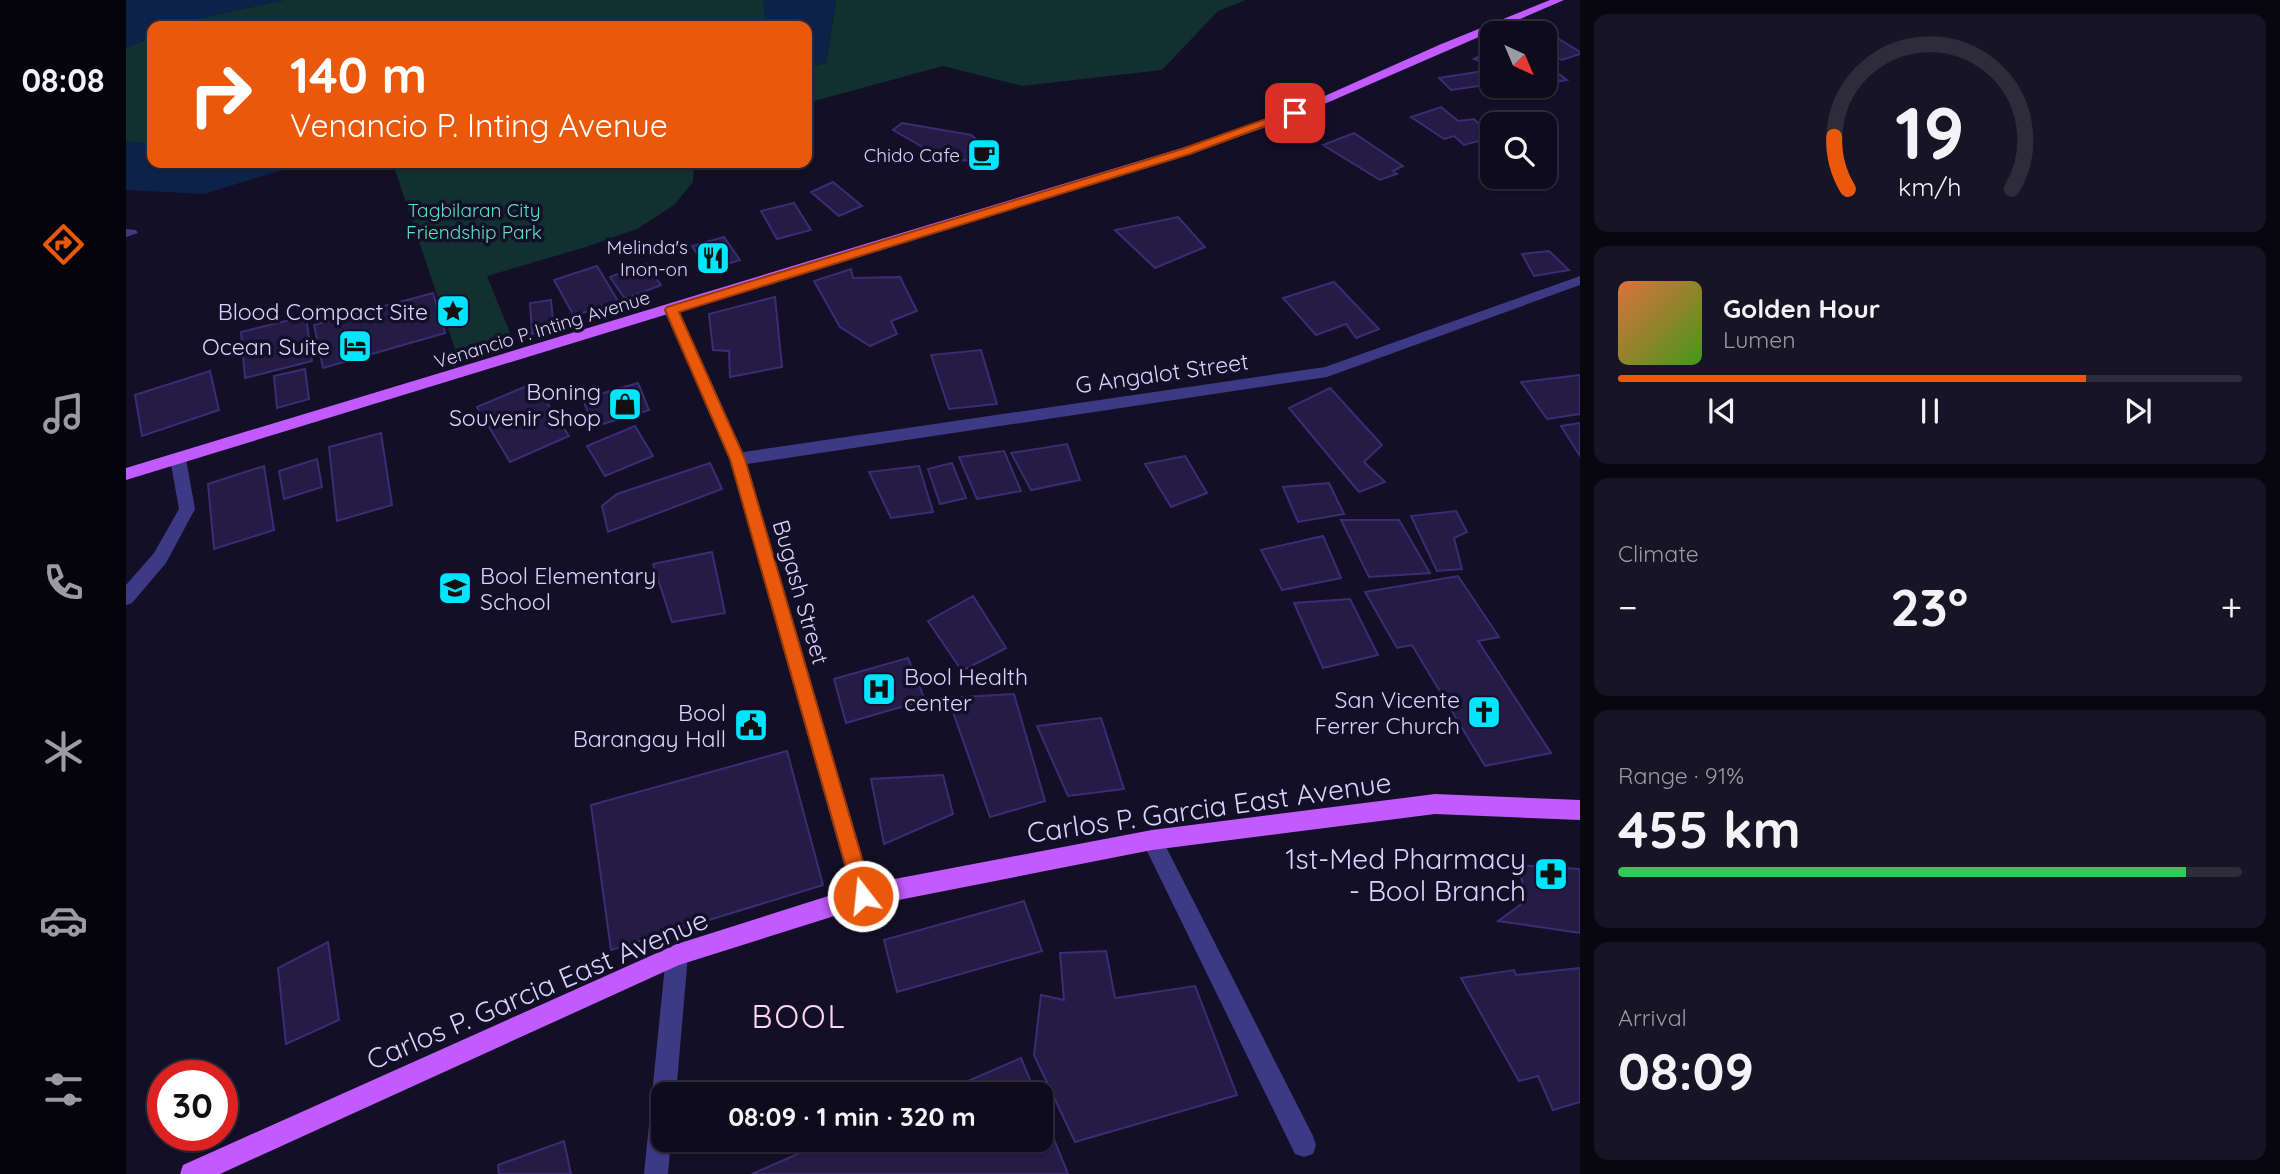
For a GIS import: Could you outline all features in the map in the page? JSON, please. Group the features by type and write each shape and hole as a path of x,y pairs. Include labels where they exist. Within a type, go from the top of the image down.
{"main road":[{"name":"Venancio P. Inting Avenue","path":"126,474 1186,151 1295,113 1443,47 1559,0"},
{"name":"Carlos P. Garcia East Avenue","path":"192,1174 677,955 863,896 1152,840 1435,804 1580,810"}],"street":[{"name":"G Angalot Street","path":"738,459 1328,372 1580,280"},
{"name":"Bugash Street","path":"671,310 738,459 863,896"},
{"path":"126,598 160,558 187,509 178,459"},
{"path":"1152,840 1304,1145"},
{"path":"665,1082 677,955"},
{"path":"656,1174 658,1152"}],"green space":[{"path":"284,0 763,0 766,21 187,21"},
{"path":"836,0 1246,0 1218,11 1162,70 1022,86 943,66 812,102 812,66 826,63"},
{"path":"147,39 147,143 126,141 126,48"},
{"name":"Tagbilaran City Friendship Park","path":"394,168 694,168 693,182 674,205 637,229 487,276 515,345 459,361"}],"water":[{"path":"126,0 284,0 187,21 147,21 147,39 126,48"},
{"path":"763,0 836,0 826,63 812,66 812,21 766,21"},
{"path":"126,141 147,143 147,168 289,168 204,194 126,190"}],"building":[{"path":"1558,38 1580,52 1562,60 1558,58"},
{"path":"1480,71 1480,86 1451,90 1439,78"},
{"path":"1558,73 1567,80 1558,82"},
{"path":"1441,107 1458,121 1474,119 1480,125 1480,141 1464,145 1454,136 1444,139 1411,117"},
{"path":"902,123 971,135 999,157 982,165 965,160 952,164 893,130"},
{"path":"1354,133 1403,166 1393,171 1397,174 1380,180 1323,145"},
{"path":"833,182 862,206 839,216 811,192"},
{"path":"794,203 811,230 777,239 761,211"},
{"path":"1178,217 1205,247 1155,268 1115,230"},
{"path":"724,237 740,260 708,270 692,246"},
{"path":"1549,251 1569,270 1534,276 1522,254"},
{"path":"646,264 661,285 625,299 610,277"},
{"path":"597,266 618,301 574,316 554,280"},
{"path":"851,269 853,278 900,277 917,311 891,321 897,334 870,346 840,327 814,281"},
{"path":"1334,282 1379,329 1356,338 1346,324 1316,335 1283,298"},
{"path":"433,293 445,333 323,368 314,325"},
{"path":"775,297 782,367 730,377 729,351 713,350 709,314"},
{"path":"551,300 554,331 532,334 530,303"},
{"path":"306,316 312,361 245,378 241,332"},
{"path":"981,350 997,404 949,409 931,355"},
{"path":"305,369 309,399 277,408 274,376"},
{"path":"210,371 219,410 142,436 135,395"},
{"path":"1580,375 1580,414 1547,419 1521,382"},
{"path":"534,383 569,436 510,462 477,407"},
{"path":"638,383 649,410 593,427 583,399"},
{"path":"1330,388 1382,445 1364,462 1385,482 1359,492 1289,408"},
{"path":"1580,423 1580,456 1561,426"},
{"path":"635,426 653,456 605,476 587,446"},
{"path":"381,433 392,505 337,521 329,447"},
{"path":"1067,444 1080,480 1031,490 1011,453"},
{"path":"1004,451 1021,491 977,499 959,457"},
{"path":"1185,456 1207,493 1171,507 1145,464"},
{"path":"317,459 322,487 284,499 279,471"},
{"path":"710,463 722,489 608,532 602,506 617,494"},
{"path":"952,463 966,498 940,504 928,469"},
{"path":"264,466 274,530 214,549 208,484"},
{"path":"919,466 933,512 891,518 869,472"},
{"path":"1329,483 1344,514 1298,522 1283,487"},
{"path":"1456,511 1467,532 1454,538 1462,569 1437,571 1411,516"},
{"path":"1341,520 1399,520 1430,573 1369,577"},
{"path":"1323,536 1341,578 1282,590 1261,550"},
{"path":"712,552 725,613 672,622 653,564"},
{"path":"1458,576 1499,637 1478,641 1551,753 1485,766 1412,645 1397,648 1365,592"},
{"path":"973,596 1006,648 962,671 928,621"},
{"path":"1350,599 1378,655 1323,668 1294,603"},
{"name":"Bool Health center","path":"908,658 925,700 846,723 834,679"},
{"path":"1014,694 1045,801 990,817 948,698"},
{"path":"1101,718 1124,789 1068,796 1037,726"},
{"path":"787,751 823,885 611,950 591,805"},
{"path":"943,775 953,814 884,844 871,779"},
{"path":"1518,865 1580,869 1580,933 1498,921 1527,900"},
{"path":"1024,901 1042,951 897,992 884,940"},
{"path":"328,942 339,1020 286,1044 278,968"},
{"path":"1106,951 1115,998 1195,986 1237,1095 1075,1142 1053,1095 1053,1082 1047,1082 1034,1055 1041,995 1064,1000 1060,953"},
{"path":"1580,968 1580,1102 1553,1110 1538,1076 1519,1081 1461,978 1514,970 1516,975"},
{"path":"1021,1058 1031,1082 966,1082"},
{"path":"1053,1137 1068,1174 752,1174 802,1152 1053,1152"},
{"path":"564,1141 571,1174 499,1174 498,1165"}],"place":[{"name":"Chido Cafe","path":"984,155"},
{"name":"Melinda's Inon-on","path":"713,258"},
{"name":"Blood Compact Site","path":"453,311"},
{"name":"Ocean Suite","path":"355,346"},
{"name":"Boning Souvenir Shop","path":"625,404"},
{"name":"Bool Elementary School","path":"455,588"},
{"name":"Bool Health center","path":"879,689"},
{"name":"San Vicente Ferrer Church","path":"1484,712"},
{"name":"Bool Barangay Hall","path":"751,725"},
{"name":"1st-Med Pharmacy - Bool Branch","path":"1551,874"}],"district":[{"name":"BOOL","path":"799,1016"}],"route":[{"path":"863,896 738,459 671,310 1186,151 1295,113"}]}
